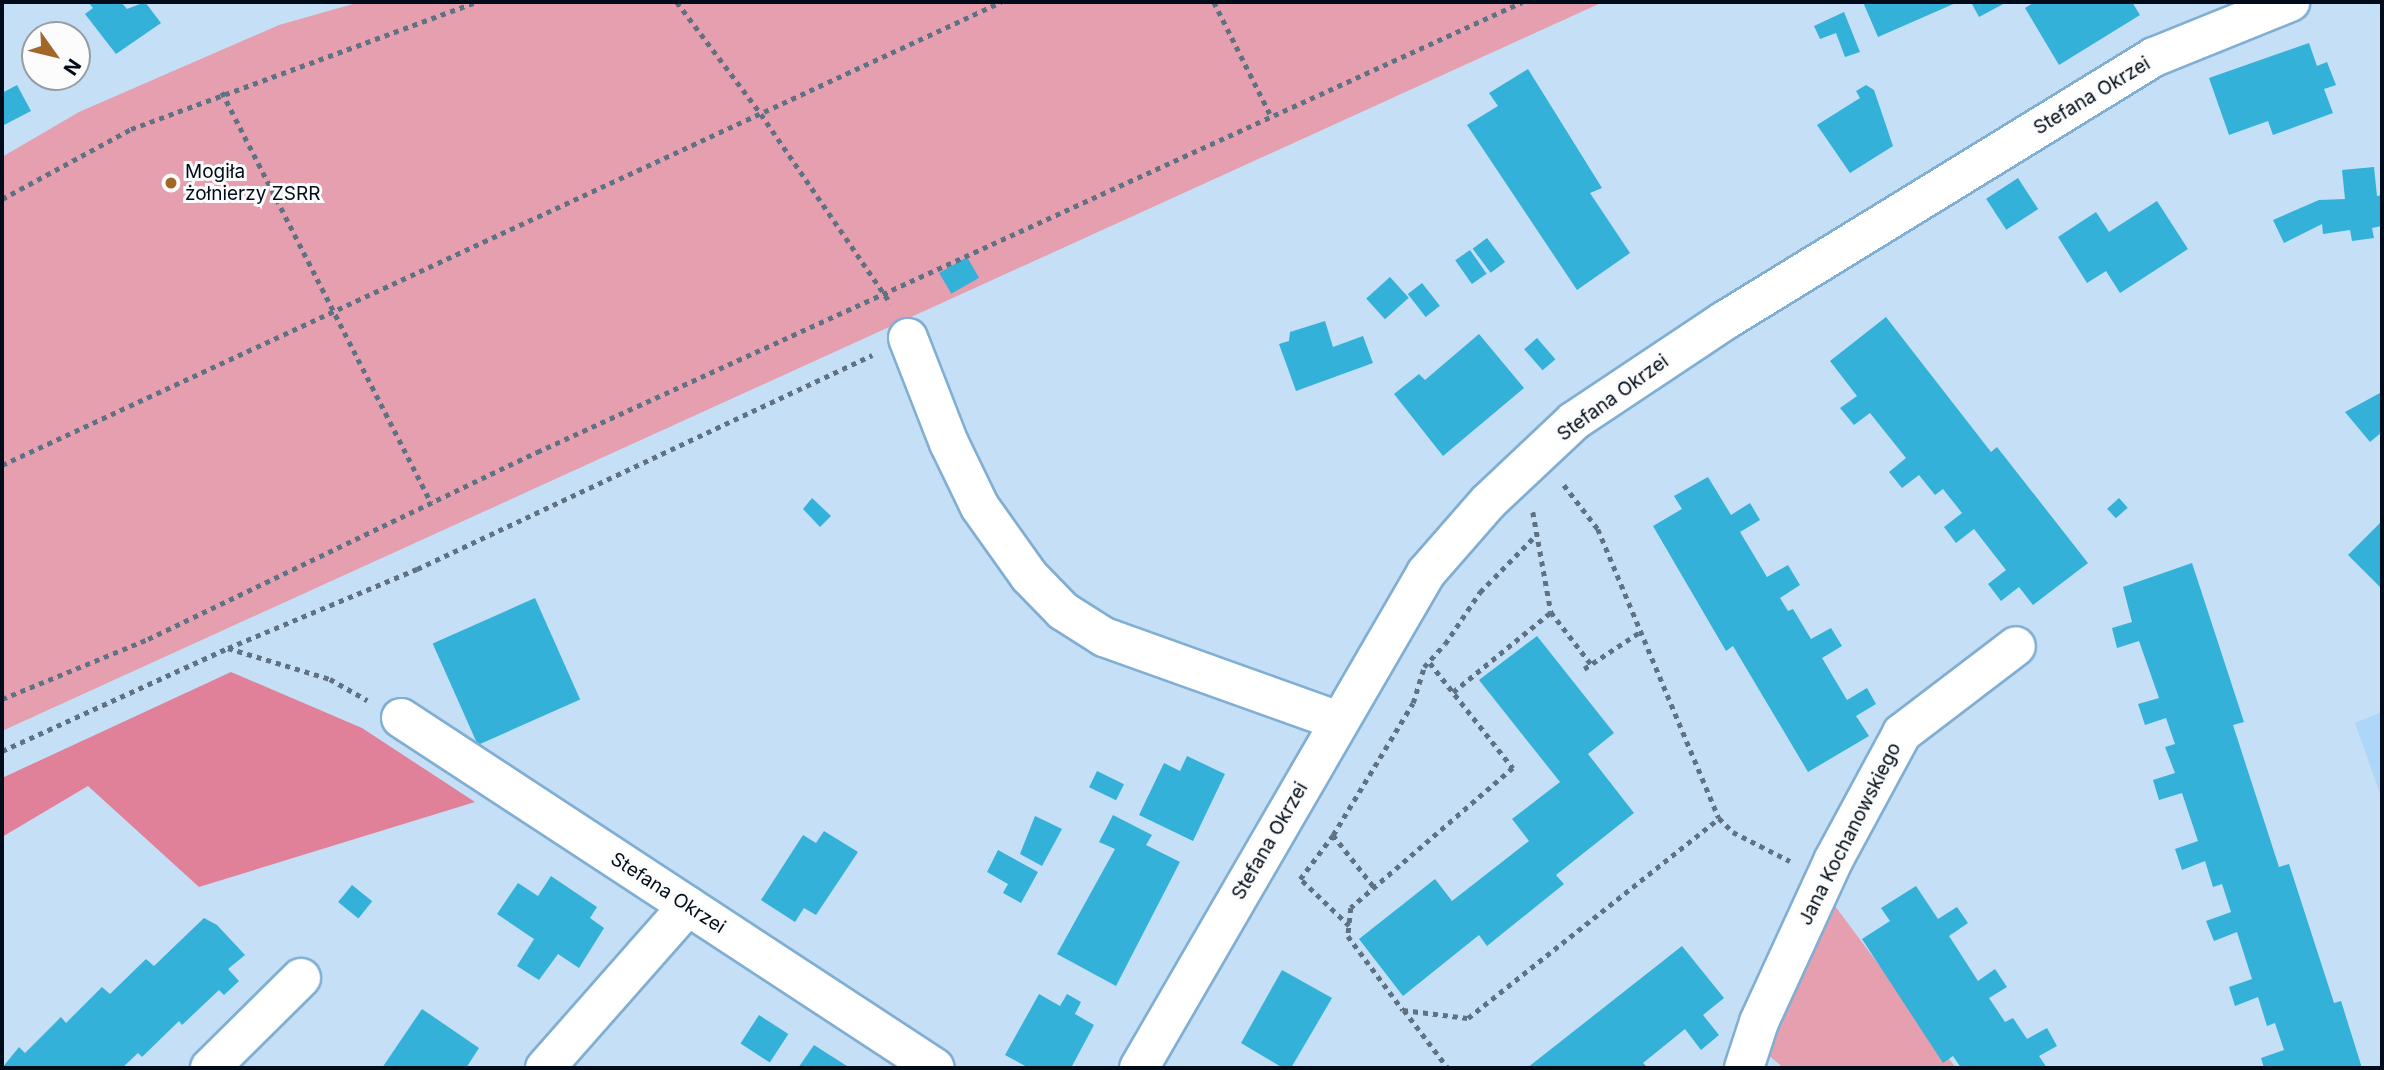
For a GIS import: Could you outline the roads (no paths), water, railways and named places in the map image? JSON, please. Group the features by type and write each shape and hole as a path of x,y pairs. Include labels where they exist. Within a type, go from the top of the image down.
{"street":[{"name":"Stefana Okrzei","path":"1139,1068 1426,573 1488,502 1574,421 1724,321 2154,57 2290,2"},
{"path":"908,338 980,507 1029,576 1063,611 1104,637 1338,721"},
{"name":"Jana Kochanowskiego","path":"1744,1068 1759,1022 1825,878 1902,733 2016,646"},
{"name":"Stefana Okrzei","path":"401,718 935,1068"},
{"path":"545,1068 688,906"},
{"path":"210,1068 301,978"}],"place":[{"name":"Mogiła żołnierzy ZSRR","path":"171,183"}]}
